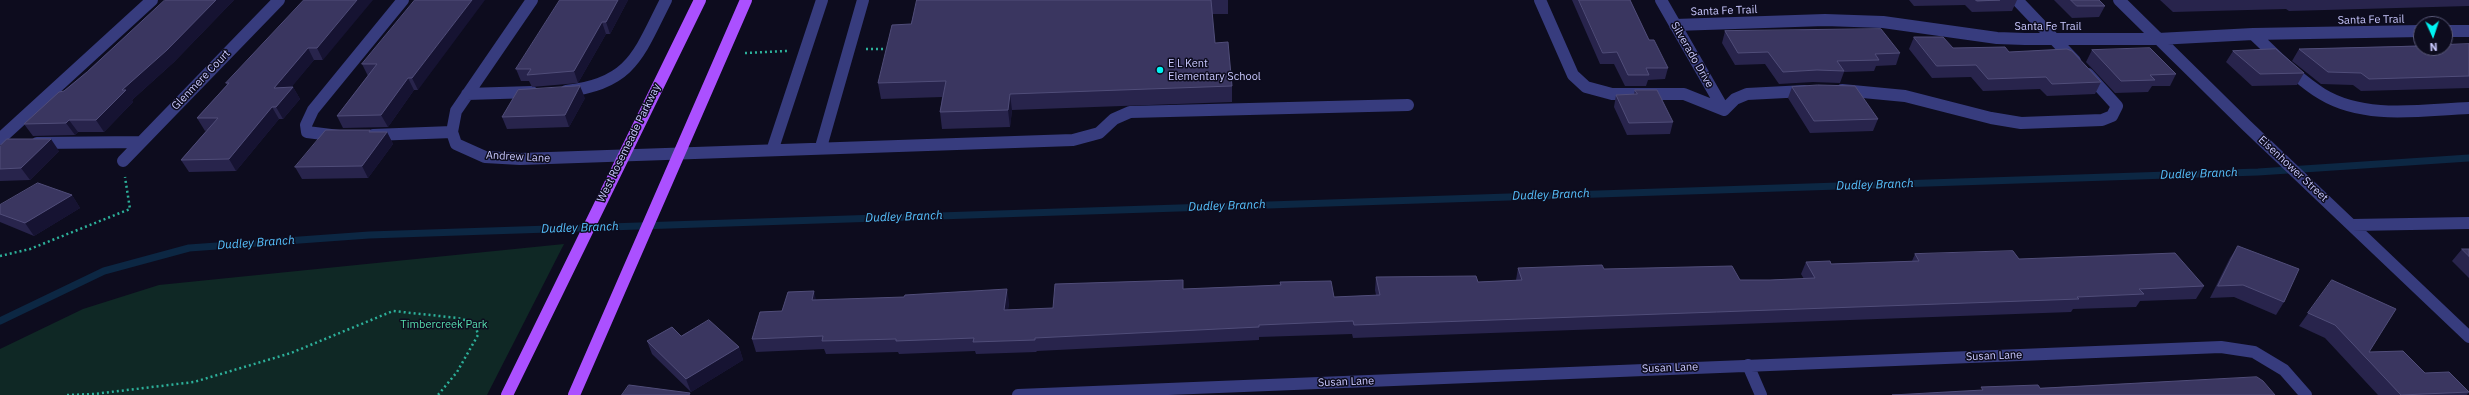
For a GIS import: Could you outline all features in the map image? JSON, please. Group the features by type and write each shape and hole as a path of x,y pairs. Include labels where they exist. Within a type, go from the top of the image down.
{"main road":[{"name":"West Rosemeade Parkway","path":"507,395 700,0"},
{"path":"574,395 746,0"}],"street":[{"path":"0,139 152,0"},
{"name":"Glenmere Court","path":"123,161 278,0"},
{"path":"350,136 307,132 306,125 313,110 403,0"},
{"path":"365,135 452,132 456,111 532,0"},
{"path":"467,94 547,92 592,88 612,81 626,72 634,61 666,0"},
{"path":"774,148 822,0"},
{"path":"821,147 863,0"},
{"path":"1540,0 1573,75 1586,87 1612,94 1684,94 1724,110 1735,99 1747,94 1813,91"},
{"name":"Silverado Drive","path":"1661,0 1724,110"},
{"path":"1828,91 1879,92 1906,96 1986,117 2019,122 2096,120 2111,117 2116,113 2117,106 2017,0"},
{"name":"Eisenhower Street","path":"2119,0 2246,125 2469,337"},
{"name":"Santa Fe Trail","path":"1675,25 1824,20 1884,22 1997,38 2054,39 2158,39 2253,34 2413,31"},
{"path":"2453,31 2469,31"},
{"path":"2253,34 2315,88 2330,98 2352,106 2376,109 2469,108"},
{"name":"Andrew Lane","path":"452,132 456,144 485,157 520,159 624,156 774,148 1074,140 1099,133 1114,119 1130,112 1408,106"},
{"path":"0,144 141,142"},
{"path":"2352,225 2469,223"},
{"name":"Susan Lane","path":"1018,395 2221,347 2254,352 2284,370 2306,395"},
{"path":"1748,365 1761,395"}],"path":[{"path":"0,256 30,250 130,209 123,161"},
{"path":"67,395 94,394 194,382 291,353 392,311 458,318 474,323 478,335 457,372 438,395"}],"green space":[{"name":"Timbercreek Park","path":"564,244 487,395 0,395 0,349 83,309 159,285"}],"building":[{"path":"165,0 216,0 167,50 122,90 126,90 96,120 69,120 66,123 24,124 59,92 64,91 87,72"},
{"path":"304,0 357,0 317,48 308,48 274,88 293,87 276,107 272,107 229,159 181,160 218,118 197,118 229,83 226,83"},
{"path":"415,0 472,0 412,78 408,78 381,115 337,116 377,64 362,64"},
{"path":"560,0 618,0 606,22 602,22 574,71 527,75 531,69 516,69"},
{"path":"917,0 1211,0 1215,43 1228,42 1232,86 1010,94 1008,110 940,112 946,81 878,83 892,25 911,24"},
{"path":"1579,0 1630,0 1649,40 1654,40 1668,68 1646,68 1649,75 1628,75 1617,52 1603,53"},
{"path":"1976,0 2000,0 1977,1"},
{"path":"2071,0 2099,0 2105,6 2077,6"},
{"path":"1881,29 1900,53 1875,54 1879,60 1837,61 1844,71 1817,70 1783,72 1768,52 1738,53 1725,31"},
{"path":"1914,37 1943,37 1953,48 2005,47 2009,52 2067,49 2072,51 2101,82 2052,84 2046,77 1988,79 1976,65 1937,66"},
{"path":"2469,44 2469,76 2369,79 2361,73 2328,72 2299,49 2413,46 2413,56 2453,56 2453,45"},
{"path":"2150,48 2176,74 2150,75 2155,80 2121,81 2092,50"},
{"path":"2276,49 2304,73 2260,74 2233,51"},
{"path":"1818,85 1855,86 1878,119 1814,121 1792,87"},
{"path":"580,86 565,115 502,117 518,90"},
{"path":"1635,90 1657,90 1673,122 1629,123 1616,95 1637,94"},
{"path":"326,130 370,130 369,132 387,132 362,166 295,167"},
{"path":"7,139 51,139 21,168 0,169 0,146"},
{"path":"38,183 72,195 25,223 0,214 0,205"},
{"path":"2238,246 2299,269 2284,302 2243,285 2218,286"},
{"path":"2462,249 2469,249 2469,256"},
{"path":"2013,251 2019,259 2175,253 2204,286 2139,289 2144,294 2077,297 2079,299 1354,325 1353,321 1035,338 1035,340 973,342 974,338 896,341 896,339 822,341 823,336 752,339 760,312 782,311 788,292 814,291 812,300 904,297 905,295 1007,289 1004,310 1053,308 1055,284 1183,280 1183,289 1281,285 1280,282 1331,281 1334,297 1380,295 1376,277 1476,276 1478,282 1522,280 1518,268 1602,265 1604,269 1732,266 1740,280 1770,280 1815,278 1806,262 1830,261 1831,264 1919,261 1915,254"},
{"path":"2332,280 2396,309 2369,352 2403,351 2425,373 2449,372 2469,392 2401,395 2335,325 2308,313"},
{"path":"709,320 739,347 686,379 647,341 672,327 681,336"},
{"path":"2257,377 2263,381 2275,395 1892,395 1983,390 1981,387 2038,385 2040,388"},
{"path":"629,385 690,393 689,395 622,395"}],"waterway":[{"name":"Dudley Branch","path":"0,321 104,271 189,248 369,235 2258,172 2469,158"}],"place":[{"name":"E L Kent Elementary School","path":"1160,70"}]}
